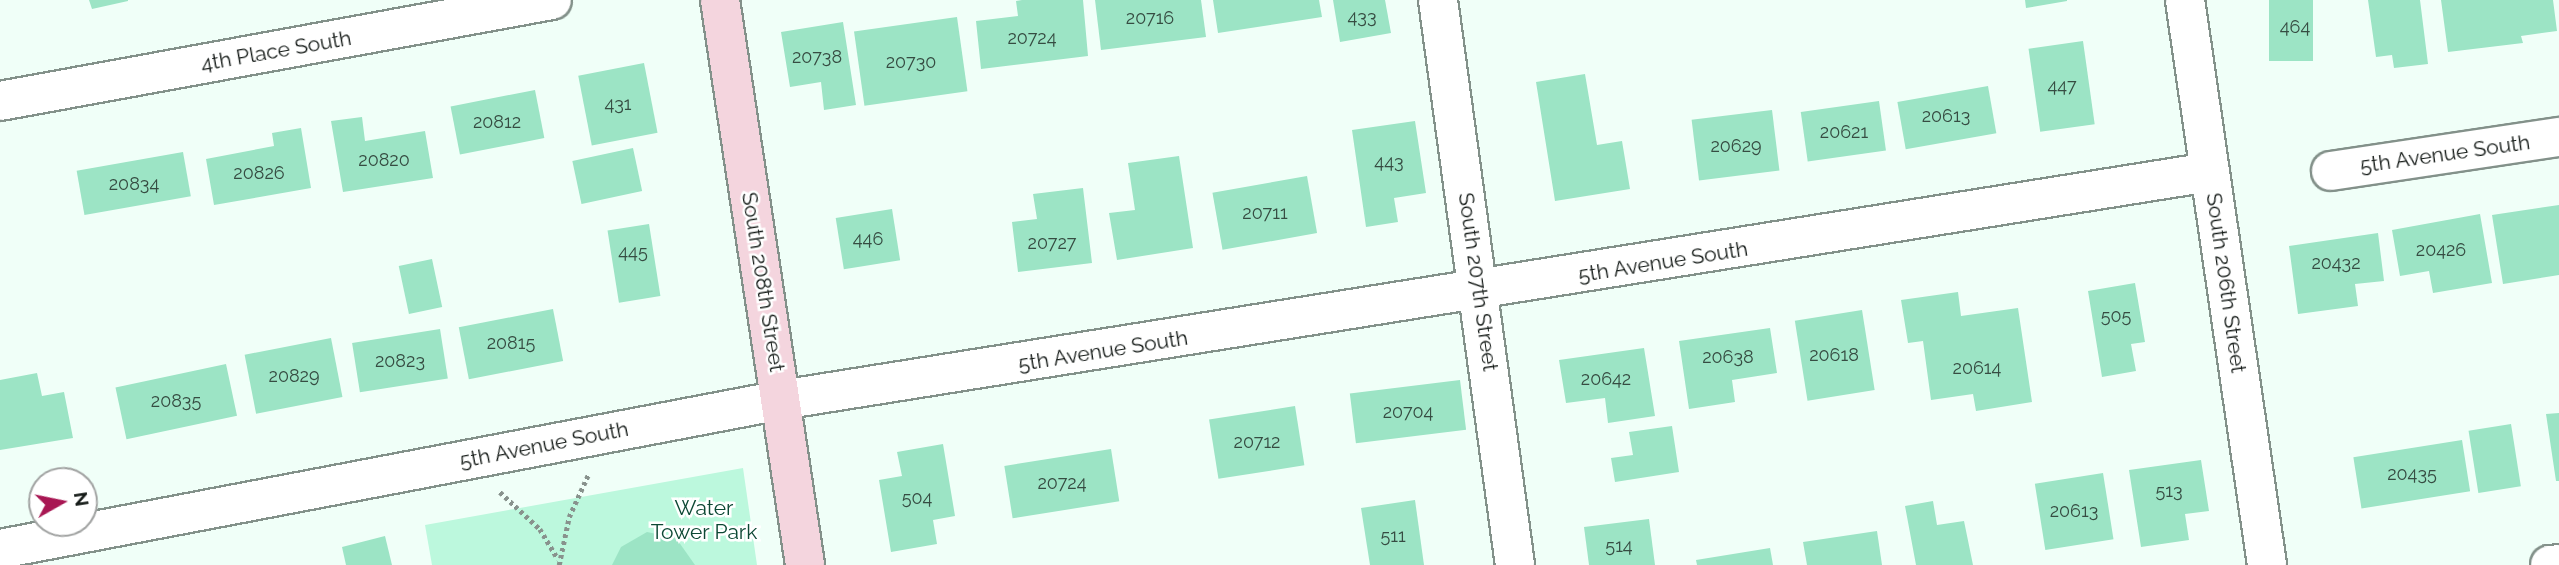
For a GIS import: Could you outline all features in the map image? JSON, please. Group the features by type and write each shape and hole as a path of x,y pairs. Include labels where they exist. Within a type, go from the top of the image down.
{"street":[{"name":"4th Place South","path":"0,101 552,0"},
{"name":"South 208th Street","path":"720,0 805,565"},
{"name":"South 207th Street","path":"1438,0 1515,565"},
{"name":"South 206th Street","path":"2185,0 2267,565"},
{"name":"5th Avenue South","path":"2331,171 2559,137"},
{"name":"5th Avenue South","path":"0,549 782,400 1480,293 2210,172"},
{"path":"2550,565 2559,564"}],"path":[{"path":"559,562 587,477 617,432"},
{"path":"466,460 540,529 559,562"}],"green space":[{"name":"Water Tower Park","path":"743,468 757,565 432,565 425,525"}],"building":[{"path":"89,0 128,0 128,1 92,9"},
{"path":"1083,0 1088,56 981,69 976,21 1018,16 1016,1"},
{"path":"1095,0 1201,0 1206,37 1101,50"},
{"path":"1213,0 1319,0 1322,17 1218,33"},
{"path":"1333,0 1385,0 1391,33 1340,42"},
{"path":"2025,0 2067,0 2067,1 2026,8"},
{"path":"2269,0 2313,0 2313,61 2269,61"},
{"path":"2368,0 2420,0 2428,64 2394,68 2392,55 2376,57"},
{"path":"2441,0 2553,0 2557,31 2521,36 2523,43 2448,52"},
{"path":"957,17 967,91 864,106 854,31"},
{"path":"843,22 856,105 824,110 821,82 790,87 781,32"},
{"path":"2083,41 2095,124 2040,132 2029,49"},
{"path":"644,63 658,133 592,145 578,76"},
{"path":"1585,74 1597,145 1622,141 1630,189 1555,201 1536,82"},
{"path":"1988,86 1996,133 1906,149 1897,102"},
{"path":"535,90 544,138 460,155 451,106"},
{"path":"1879,101 1886,151 1808,162 1801,112"},
{"path":"1772,110 1779,171 1699,180 1692,120"},
{"path":"362,117 365,141 425,131 433,178 343,192 331,121"},
{"path":"1415,121 1426,193 1394,198 1398,222 1366,227 1352,130"},
{"path":"301,128 311,188 214,205 206,159 274,146 272,133"},
{"path":"633,148 642,191 582,204 572,161"},
{"path":"183,152 191,196 84,215 77,171"},
{"path":"1179,156 1193,248 1117,260 1109,213 1135,210 1128,163"},
{"path":"1307,176 1317,233 1223,250 1212,193"},
{"path":"1083,188 1092,263 1018,272 1012,222 1037,219 1033,194"},
{"path":"2559,205 2559,275 2503,284 2492,215"},
{"path":"892,209 900,260 844,269 836,218"},
{"path":"2480,214 2492,283 2433,293 2429,271 2400,276 2392,230"},
{"path":"649,224 660,296 619,303 608,231"},
{"path":"2378,233 2384,281 2355,284 2358,306 2298,314 2289,246"},
{"path":"432,259 442,307 409,314 399,266"},
{"path":"2135,283 2145,342 2131,344 2136,371 2102,377 2088,291"},
{"path":"1958,292 1961,316 2018,308 2032,402 1976,411 1973,394 1931,400 1923,341 1908,343 1901,300"},
{"path":"553,309 563,361 469,379 459,327"},
{"path":"1862,310 1875,390 1808,401 1795,321"},
{"path":"1770,328 1777,373 1732,380 1735,402 1689,409 1679,341"},
{"path":"440,329 448,378 360,392 352,343"},
{"path":"331,338 342,397 256,414 245,355"},
{"path":"1644,348 1655,416 1608,423 1605,398 1566,403 1559,360"},
{"path":"226,364 237,416 126,439 115,387"},
{"path":"37,373 42,396 64,392 73,438 0,450 0,380"},
{"path":"1460,380 1466,430 1356,443 1350,394"},
{"path":"1295,406 1304,465 1218,479 1209,420"},
{"path":"2559,413 2559,481 2556,481 2546,414"},
{"path":"2511,424 2521,486 2478,493 2469,431"},
{"path":"1672,426 1679,472 1615,482 1611,458 1633,455 1629,432"},
{"path":"2462,440 2470,491 2361,509 2353,457"},
{"path":"943,444 955,516 933,520 937,544 891,552 879,480 902,476 897,452"},
{"path":"1111,449 1119,501 1013,518 1004,466"},
{"path":"2201,460 2209,511 2185,514 2189,540 2141,547 2129,470"},
{"path":"2103,473 2113,539 2045,550 2035,484"},
{"path":"1415,500 1424,565 1370,565 1361,508"},
{"path":"1933,501 1937,525 1964,521 1973,565 1916,565 1905,506"},
{"path":"1649,519 1655,565 1589,565 1584,527"},
{"path":"1877,531 1882,565 1807,565 1803,542"},
{"path":"647,532 676,538 695,565 612,565 621,547"},
{"path":"385,536 392,565 346,565 342,547"},
{"path":"1770,548 1773,565 1697,565 1696,560"}]}
